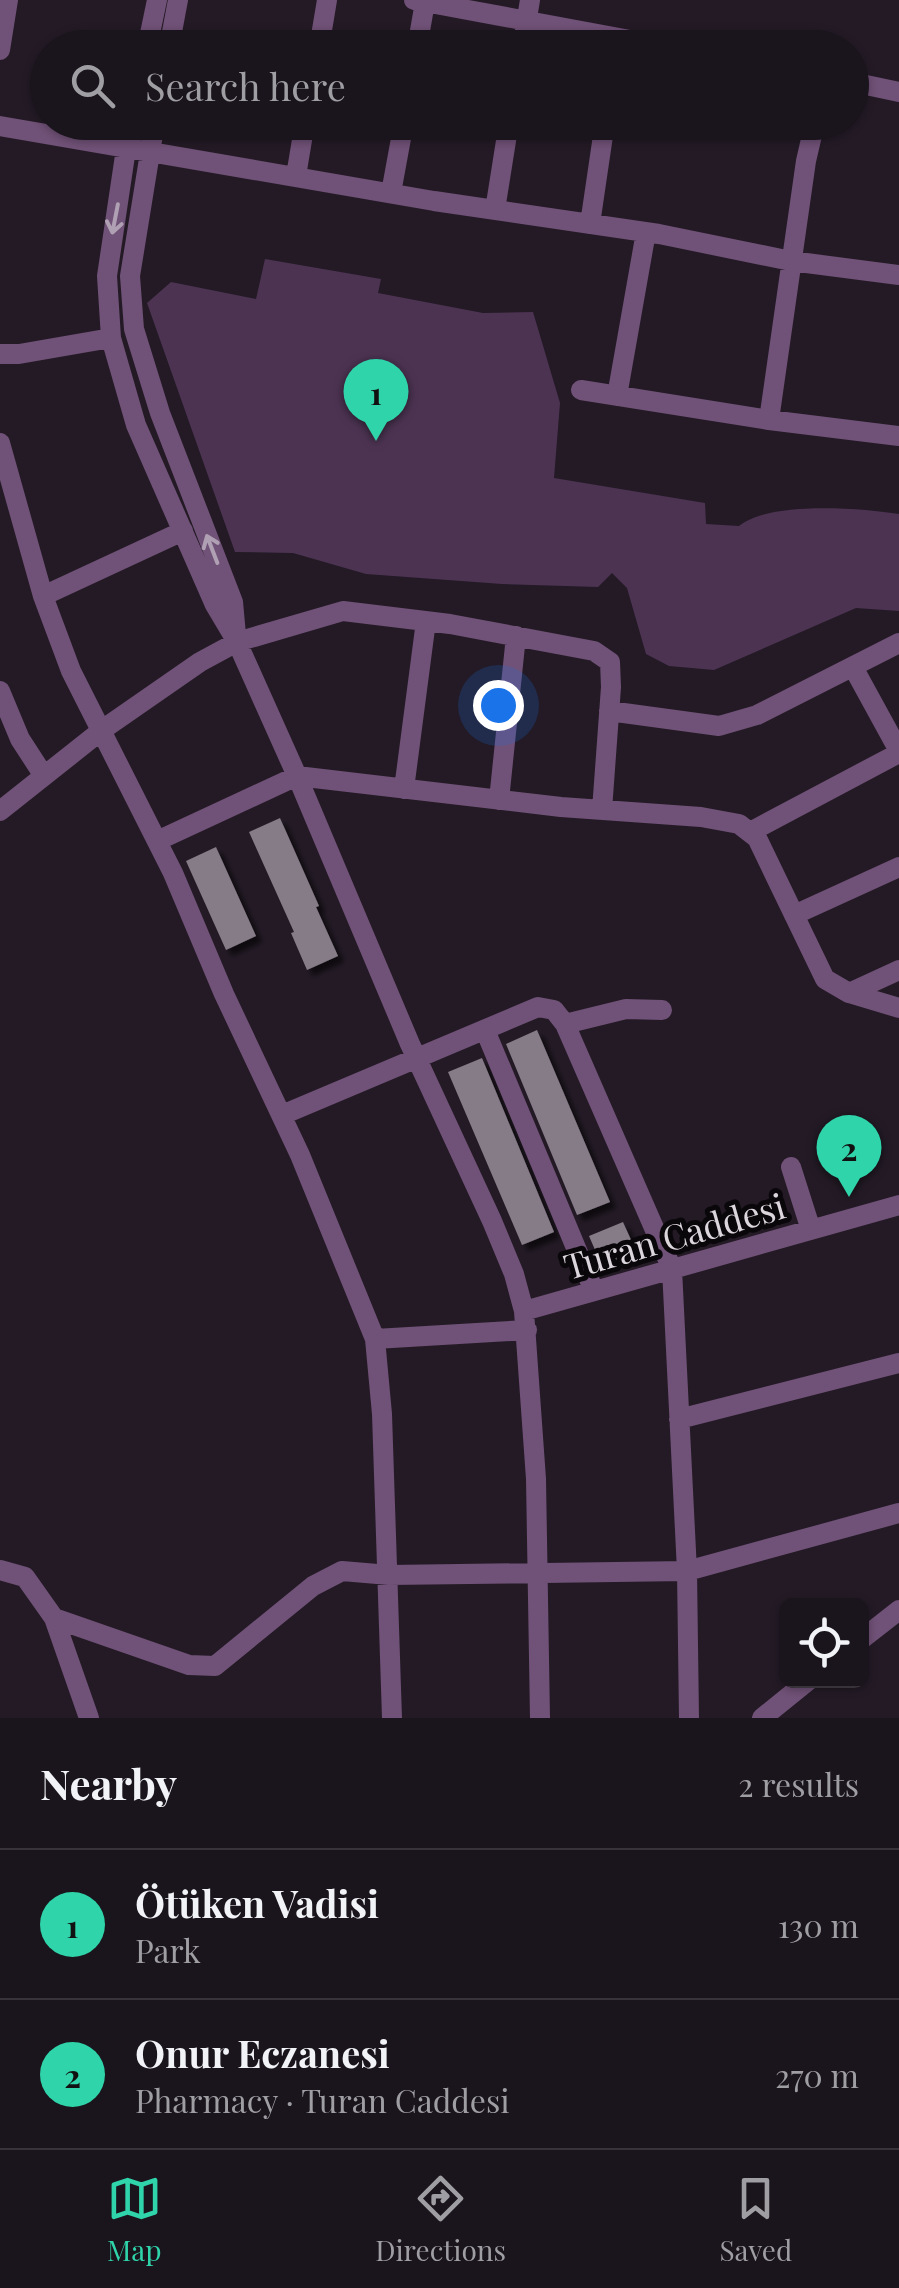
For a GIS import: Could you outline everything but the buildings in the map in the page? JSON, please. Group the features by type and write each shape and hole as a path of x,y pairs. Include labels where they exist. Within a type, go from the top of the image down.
{"street":[{"path":"0,50 8,0"},
{"path":"151,30 157,0"},
{"path":"172,30 178,0"},
{"path":"322,30 327,0"},
{"path":"418,30 420,1 528,11 583,30"},
{"path":"869,86 899,92"},
{"path":"0,126 30,131"},
{"path":"83,140 646,232 791,261 899,275"},
{"path":"126,140 107,261 111,338 136,425 297,776 514,1274 526,1320 536,1479 540,1718"},
{"path":"153,140 130,276 134,329 160,413 233,602 237,642"},
{"path":"296,176 302,140"},
{"path":"391,193 401,140"},
{"path":"494,210 507,140"},
{"path":"590,224 602,140"},
{"path":"769,420 811,140"},
{"path":"617,396 646,232"},
{"path":"0,354 111,338"},
{"path":"581,390 899,436"},
{"path":"0,443 43,596 71,671 157,840 282,1115 375,1340 382,1414 392,1718"},
{"path":"43,596 183,531"},
{"path":"0,811 102,730 200,662 237,642 343,611 516,636 594,651 610,662 602,810"},
{"path":"404,789 426,621"},
{"path":"499,800 516,636"},
{"path":"609,711 719,726 757,715 899,644"},
{"path":"750,832 898,756 853,667"},
{"path":"0,691 20,739 44,776"},
{"path":"157,840 297,776 739,824 756,838 825,979 849,993 899,1008"},
{"path":"794,915 899,867"},
{"path":"849,993 899,970"},
{"path":"282,1115 538,1008 554,1010 565,1024 672,1269 687,1571 689,1718"},
{"path":"565,1024 626,1009 662,1010"},
{"path":"484,1030 594,1291"},
{"path":"791,1167 810,1230"},
{"name":"Turan Caddesi","path":"375,1340 526,1320 594,1291 899,1205"},
{"path":"680,1419 899,1363"},
{"path":"54,1618 189,1665 214,1666 272,1618 342,1571 388,1576 687,1571 899,1513"},
{"path":"0,1570 25,1577 54,1618 89,1718"},
{"path":"869,1634 899,1610"},
{"path":"762,1718 800,1688"}],"shaded area":[{"path":"265,259 381,279 378,293 483,313 533,312 560,403 554,478 705,503 706,524 739,526 771,513 816,508 899,514 899,611 856,608 714,670 669,666 646,654 627,588 612,573 598,587 502,584 366,574 293,553 235,552 147,303 171,282 256,299"}],"place":[{"name":"Ötüken Vadisi","path":"376,441"},
{"name":"Onur Eczanesi","path":"849,1197"}]}
